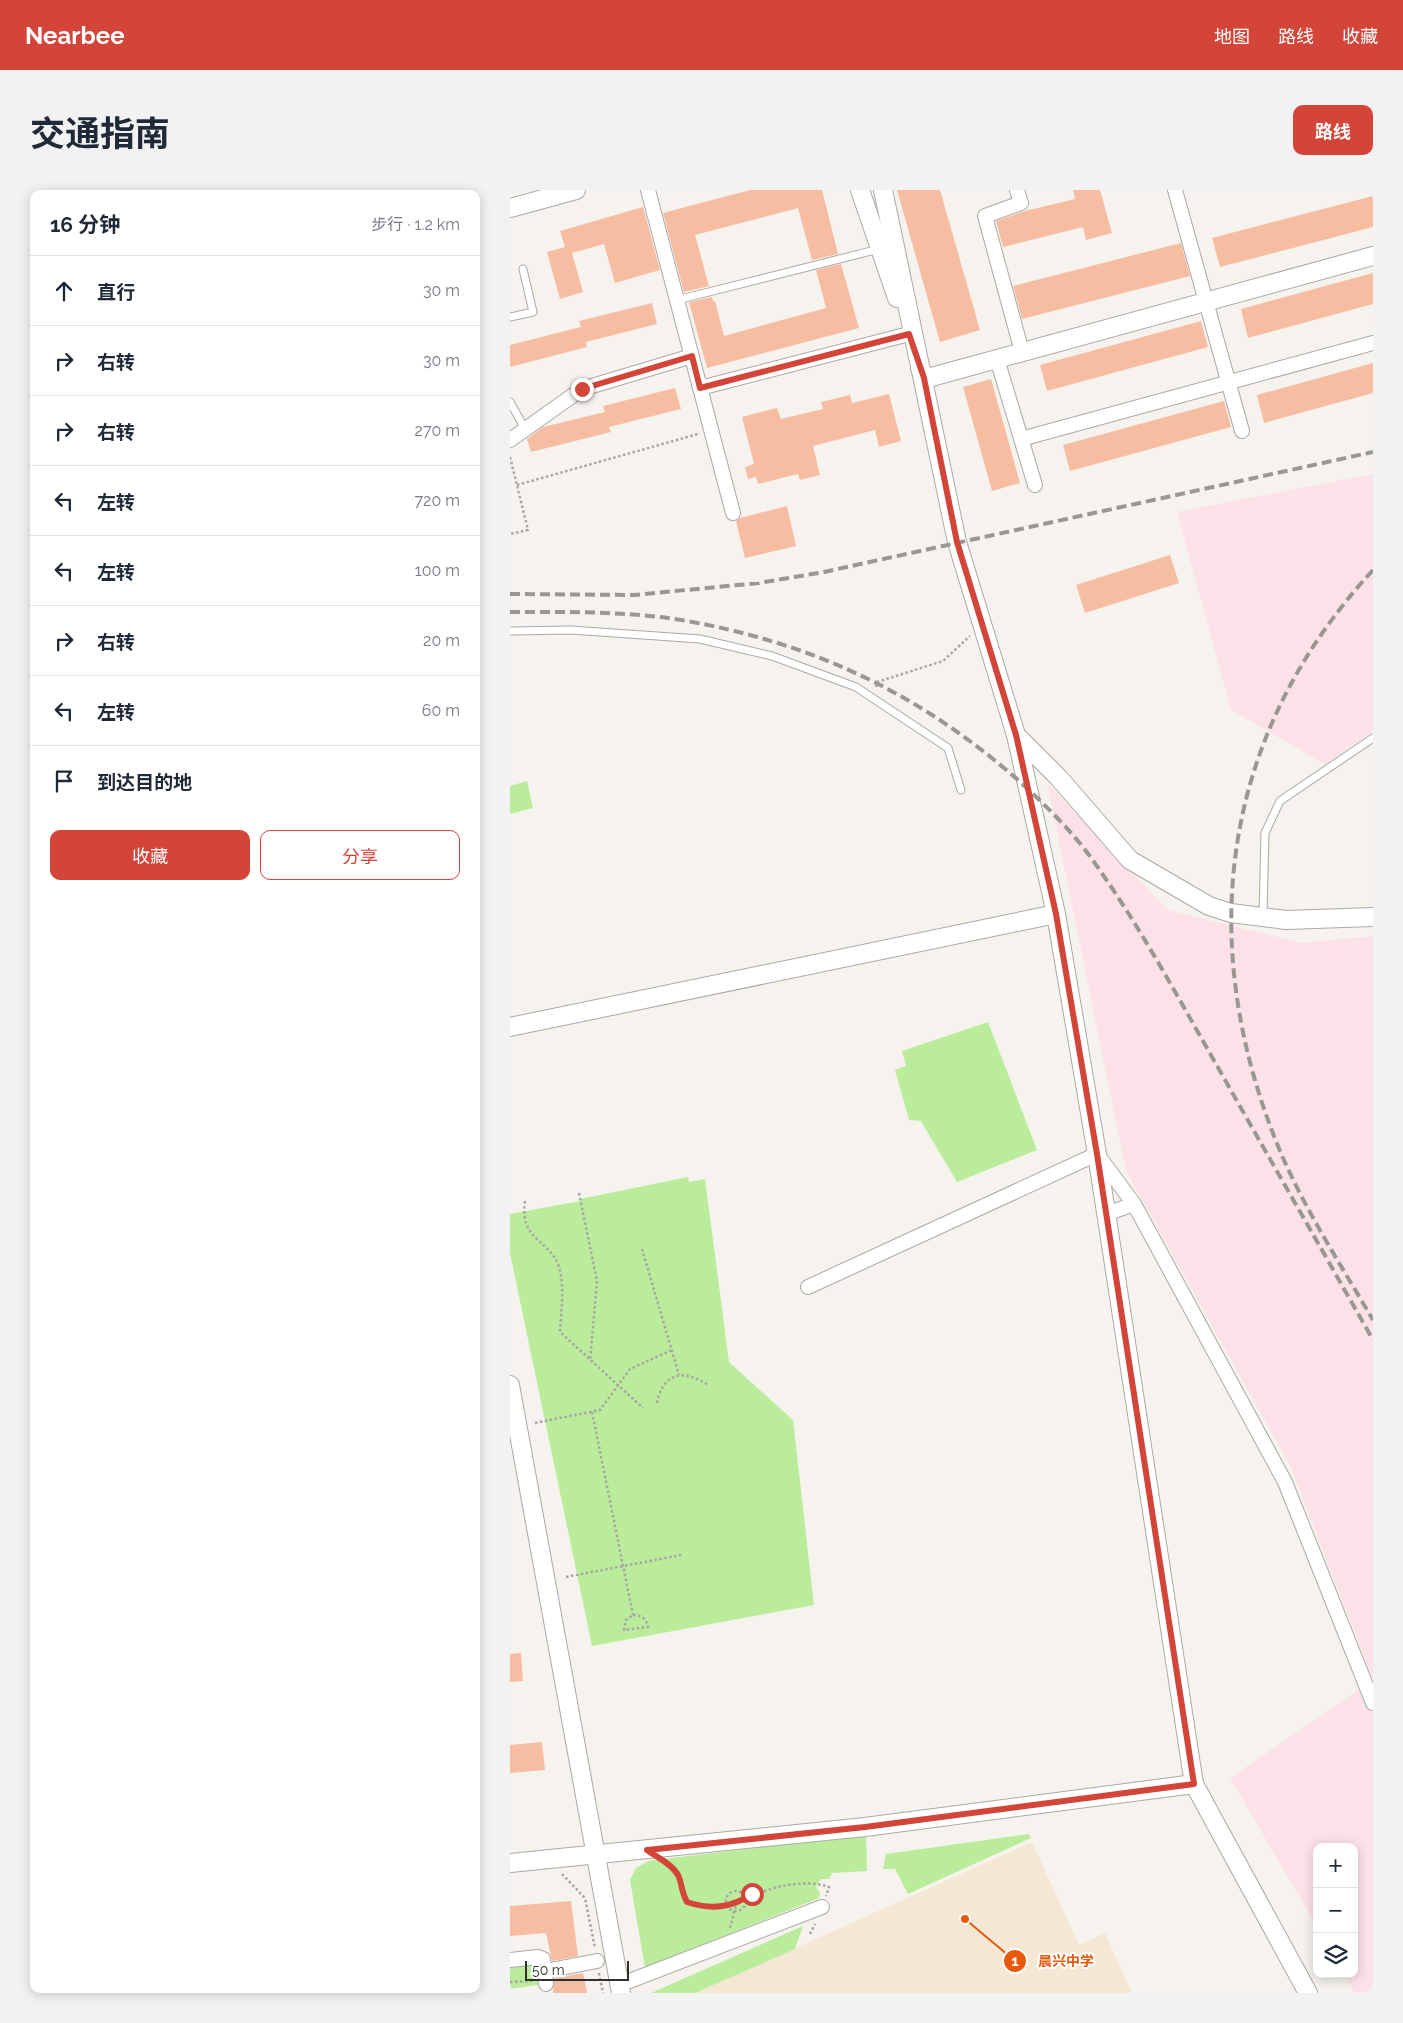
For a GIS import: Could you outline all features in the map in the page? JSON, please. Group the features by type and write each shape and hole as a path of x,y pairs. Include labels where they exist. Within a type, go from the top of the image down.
{"street":[{"path":"510,208 576,190"},
{"path":"648,190 734,513"},
{"path":"860,190 924,378"},
{"path":"883,190 957,542 1016,735 1056,914 1097,1154 1194,1784 1308,1993"},
{"path":"1017,190 1021,203 985,216 1022,352"},
{"path":"1175,190 1242,431"},
{"path":"924,378 1373,256"},
{"path":"700,388 909,334"},
{"path":"1021,439 1373,343"},
{"path":"510,440 582,389 692,356"},
{"path":"997,358 1035,486"},
{"path":"1016,735 1058,777 1130,860 1210,906 1231,913 1286,920 1373,917"},
{"path":"510,1027 1056,914"},
{"path":"1097,1154 1134,1204 1285,1482 1373,1703"},
{"path":"808,1288 1097,1154"},
{"path":"1106,1214 1134,1204"},
{"path":"510,1385 620,1989 726,1944 822,1907"},
{"path":"510,1863 865,1827 1194,1784"},
{"path":"510,1960 543,1958 546,1978 597,1961"}],"lane":[{"path":"677,300 880,248"},
{"path":"510,317 533,312 523,269"},
{"path":"510,402 525,429"},
{"path":"510,631 570,630 700,639 772,656 856,687 948,748 961,790"},
{"path":"1263,916 1265,832 1280,801 1373,738"}],"path":[{"path":"517,485 712,430"},
{"path":"510,458 528,530 510,534"},
{"path":"874,699 877,682 943,661 971,635"},
{"path":"579,1193 597,1281 590,1361"},
{"path":"525,1201 527,1224 532,1236 552,1256 558,1266 561,1282 560,1332 616,1386 643,1408"},
{"path":"642,1249 679,1375"},
{"path":"535,1423 600,1410 630,1369 672,1350"},
{"path":"657,1403 663,1386 670,1378 679,1375 692,1376 708,1385"},
{"path":"592,1412 633,1615"},
{"path":"566,1577 681,1555"},
{"path":"633,1615 646,1620 648,1627 624,1630 626,1620 633,1615"},
{"path":"647,1850 672,1867 680,1877 681,1891 687,1902 700,1906 736,1905 746,1898 779,1886 820,1883 829,1887 810,1934"},
{"path":"559,1870 585,1898 603,1993"},
{"path":"727,1906 726,1900 731,1891 741,1892 746,1898"},
{"path":"727,1906 734,1910 742,1908 746,1898"},
{"path":"726,1944 736,1905"},
{"path":"510,1982 546,1978"}],"shaded area":[{"path":"1373,474 1373,731 1325,764 1231,710 1177,512"},
{"path":"1047,783 1168,910 1301,943 1373,936 1373,1679 1290,1466 1126,1171"},
{"path":"1373,1680 1373,1993 1355,1993 1346,1978 1358,1978 1358,1843 1313,1843 1313,1920 1230,1778"},
{"path":"1032,1842 1079,1945 1105,1933 1132,1993 695,1993"}],"green space":[{"path":"527,781 533,808 510,814 510,786"},
{"path":"988,1022 1037,1150 957,1182 921,1121 909,1120 895,1070 906,1066 902,1051"},
{"path":"688,1177 689,1182 705,1179 729,1362 793,1420 814,1605 592,1646 510,1253 510,1214 580,1201 580,1199"},
{"path":"866,1834 867,1871 832,1873 829,1879 821,1879 816,1886 820,1893 819,1898 645,1968 630,1880 636,1868 648,1861"},
{"path":"1029,1834 1031,1838 908,1894 895,1869 883,1869 886,1854"},
{"path":"803,1926 795,1949 695,1993 651,1993"},
{"path":"532,1964 539,1968 541,1982 538,1985 510,1989 510,1966"}],"building":[{"path":"750,190 822,190 838,254 812,260 798,208 695,235 709,286 684,292 663,213"},
{"path":"897,190 940,190 980,330 940,342"},
{"path":"1073,190 1100,190 1112,233 1086,240 1083,227 1003,247 996,221 1025,211 1075,199"},
{"path":"1373,196 1373,227 1220,267 1212,238"},
{"path":"643,207 660,270 615,283 604,244 572,253 583,292 560,299 547,252 565,247 560,231"},
{"path":"1181,243 1190,276 1022,319 1013,286"},
{"path":"841,264 859,328 707,368 689,302 712,297 713,301 715,301 724,336 826,308 816,270"},
{"path":"1373,273 1373,304 1248,338 1241,309"},
{"path":"652,303 657,324 586,342 587,347 510,367 510,345 581,327 579,321"},
{"path":"1201,321 1208,347 1047,391 1040,365"},
{"path":"1373,363 1373,393 1264,423 1257,395"},
{"path":"991,379 1020,483 992,491 963,387"},
{"path":"675,388 681,409 609,427 611,432 531,452 527,439 543,427 605,412 603,406"},
{"path":"889,394 901,441 879,447 875,430 813,446 820,475 800,480 798,474 758,484 756,477 748,479 745,467 754,464 742,417 777,408 781,419 823,409 821,402 850,395 852,403"},
{"path":"1224,401 1231,427 1070,471 1063,445"},
{"path":"787,506 796,546 745,558 736,521 740,518"},
{"path":"1170,555 1179,583 1085,613 1076,585"},
{"path":"521,1653 523,1681 510,1682 510,1654"},
{"path":"542,1742 545,1770 510,1773 510,1745"},
{"path":"571,1901 578,1956 552,1961 546,1933 510,1936 510,1906"},
{"path":"583,1973 587,1993 553,1993 554,1978"}],"railway":[{"path":"510,594 634,595 759,583 824,572 1373,452"},
{"path":"1373,570 1322,634 1282,702 1254,772 1237,845 1231,920 1237,996 1253,1073 1280,1151 1312,1216 1373,1320"},
{"path":"510,612 596,613 660,617 729,630 775,642 819,657 902,697 942,721 1018,780 1073,835 1107,880 1140,932 1373,1340"}],"place":[{"name":"晨兴中学","path":"965,1919"}],"route":[{"path":"582,389 602,381 692,356 700,388 909,334 924,378 957,542 1016,735 1056,914 1097,1154 1194,1784 865,1827 647,1850 672,1867 680,1877 681,1891 687,1902 700,1906 719,1907 736,1905 752,1894"}]}
